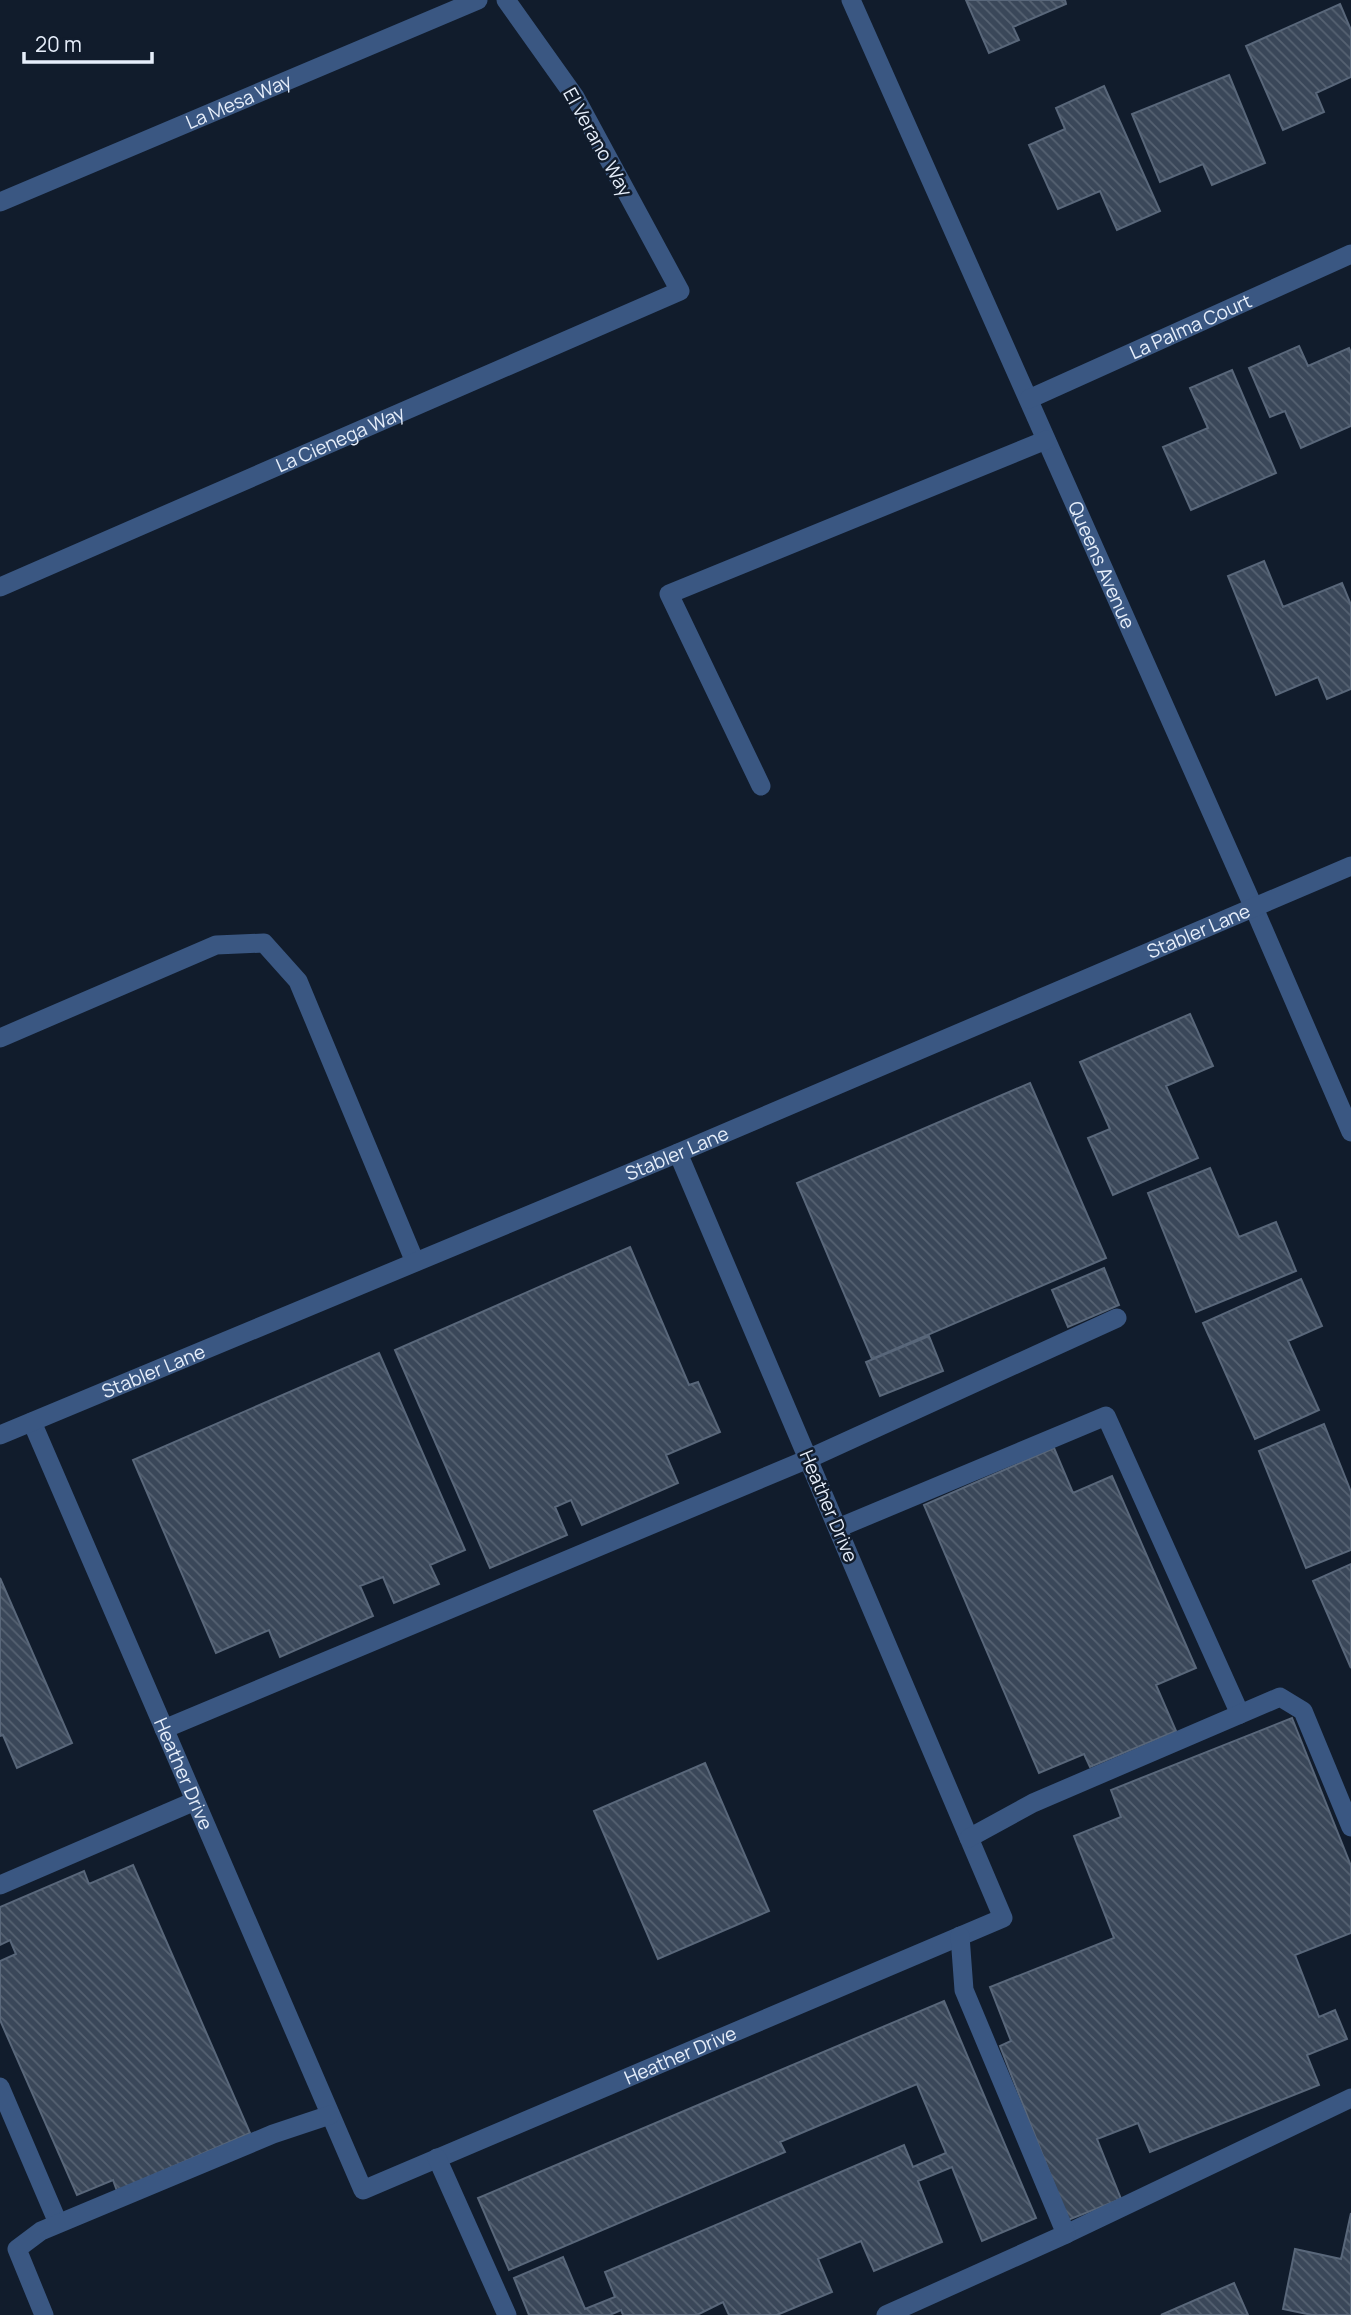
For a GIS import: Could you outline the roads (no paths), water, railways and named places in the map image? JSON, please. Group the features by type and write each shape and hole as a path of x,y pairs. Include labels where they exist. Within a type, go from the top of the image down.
{"street":[{"name":"La Mesa Way","path":"0,202 478,0"},
{"name":"El Verano Way","path":"506,0 575,97 680,291"},
{"name":"Queens Avenue","path":"851,0 1351,1132"},
{"name":"La Palma Court","path":"1028,399 1351,254"},
{"name":"La Cienega Way","path":"0,587 680,291"},
{"path":"761,786 669,594 1046,440"},
{"name":"Stabler Lane","path":"0,1435 678,1153 1351,866"},
{"path":"0,1038 216,945 264,943 298,981 415,1262"},
{"name":"Heather Drive","path":"32,1422 363,2190 1003,1918 678,1153"},
{"path":"164,1728 808,1458 1117,1318"},
{"path":"838,1528 1106,1416 1240,1714"},
{"path":"969,1838 1033,1803 1280,1697 1303,1711 1351,1828"},
{"path":"0,1885 195,1801"},
{"path":"960,1936 964,1990 1066,2234"},
{"path":"0,2087 58,2223"},
{"path":"886,2315 1066,2234 1351,2098"},
{"path":"44,2315 17,2249 41,2231 273,2134 330,2115"},
{"path":"437,2158 508,2315"}]}
